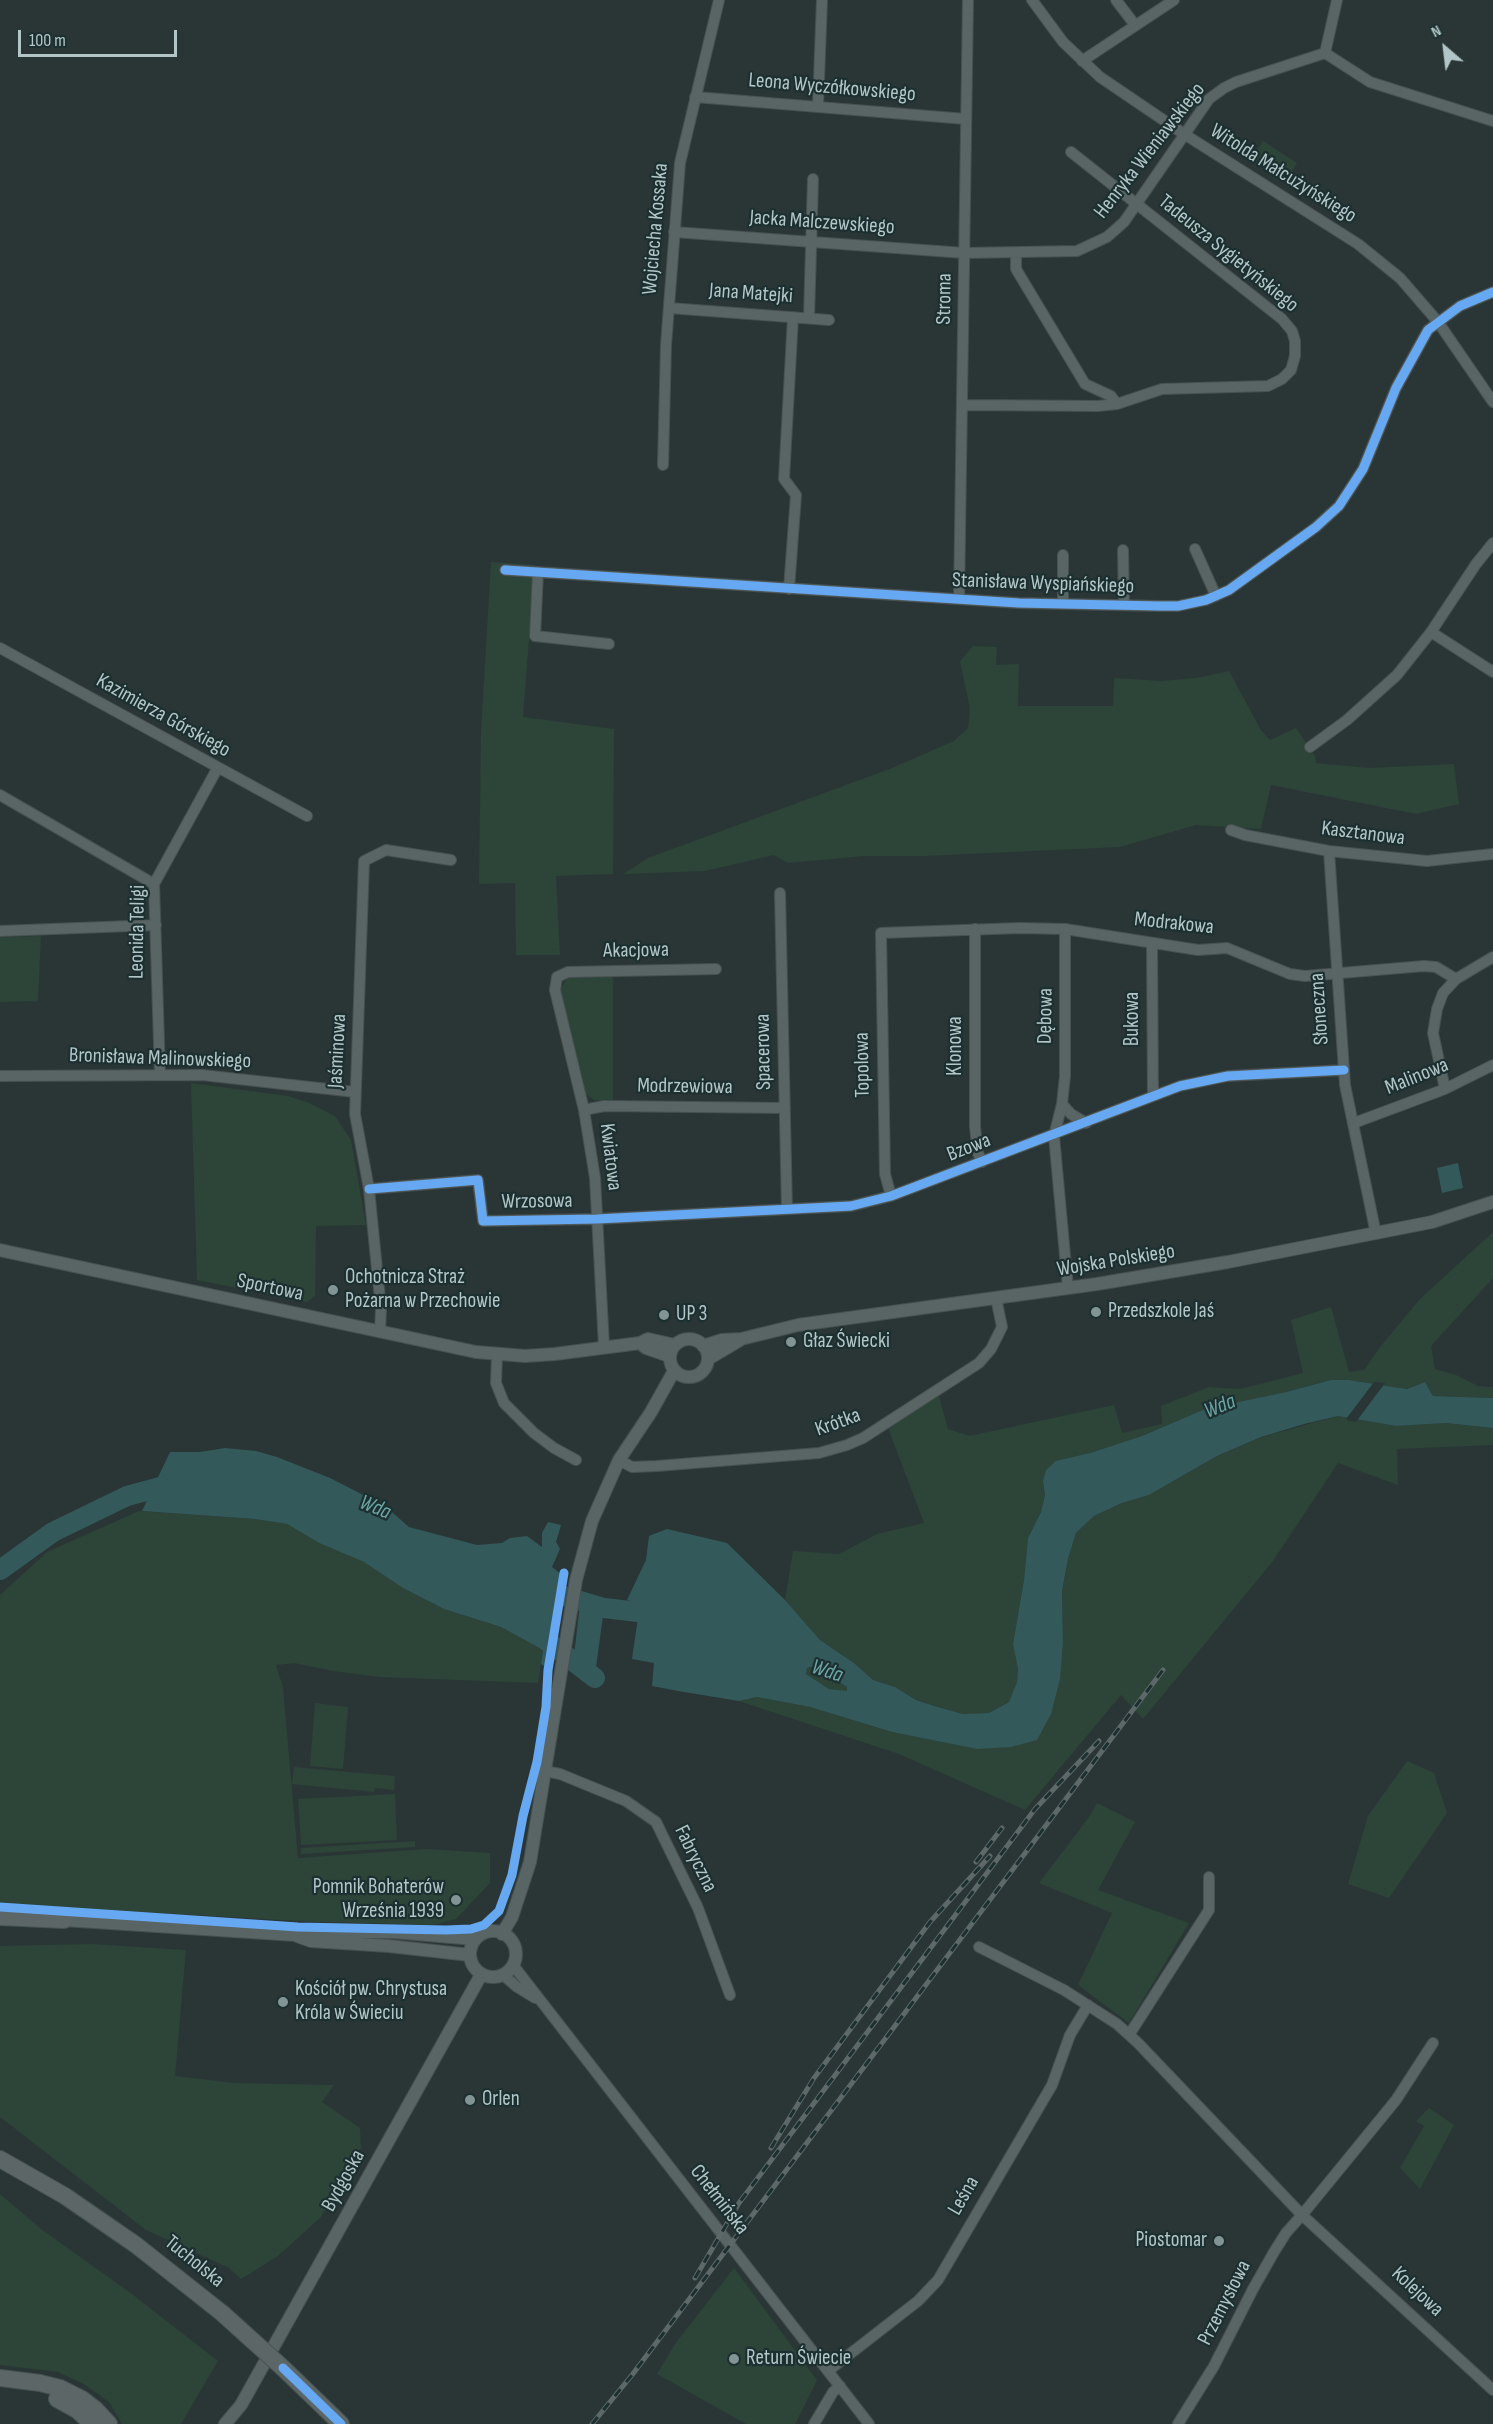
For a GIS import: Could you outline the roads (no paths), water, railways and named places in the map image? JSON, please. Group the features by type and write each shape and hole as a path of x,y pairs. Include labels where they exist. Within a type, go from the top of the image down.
{"main road":[{"path":"0,1917 64,1920"},
{"path":"0,2147 36,2178"},
{"name":"Tucholska","path":"0,2159 36,2178 136,2245 222,2313 341,2424"},
{"path":"0,2174 36,2178"},
{"path":"0,2378 60,2388 82,2399 109,2424"},
{"path":"0,2389 45,2395 64,2402 92,2424"}],"street":[{"name":"Wojciecha Kossaka","path":"663,465 666,345 680,163 719,0"},
{"path":"818,105 822,0"},
{"name":"Stroma","path":"959,599 966,253 968,0"},
{"name":"Witolda Małcużyńskiego","path":"1032,0 1063,42 1082,61 1125,95 1366,250 1400,278 1438,322 1493,402"},
{"path":"1116,0 1135,25"},
{"path":"1082,61 1174,0"},
{"path":"1337,0 1325,53 1370,82 1493,121"},
{"name":"Henryka Wieniawskiego","path":"966,253 1063,252 1093,245 1116,230 1137,204 1209,99 1224,88 1325,53"},
{"name":"Leona Wyczółkowskiego","path":"695,97 818,105 966,119"},
{"name":"Tadeusza Sygietyńskiego","path":"963,405 1098,406 1117,404 1162,389 1268,386 1286,375 1296,356 1292,331 1282,319 1071,152"},
{"path":"809,318 813,179"},
{"name":"Jacka Malczewskiego","path":"674,232 966,253"},
{"path":"1016,253 1016,269 1085,384 1111,396 1117,404"},
{"name":"Stanisława Wyspiańskiego","path":"505,570 1063,604 1178,606 1216,597 1306,534 1339,506 1362,469 1410,360 1428,330 1460,306 1493,292"},
{"name":"Jana Matejki","path":"669,308 829,320"},
{"path":"789,589 796,495 784,478 793,317"},
{"path":"1310,747 1376,696 1397,675 1431,632 1476,564 1493,543"},
{"path":"1195,549 1216,597"},
{"path":"1124,550 1124,605"},
{"path":"1063,555 1063,604"},
{"path":"538,572 535,636 609,644"},
{"path":"1431,632 1493,672"},
{"name":"Kazimierza Górskiego","path":"0,648 217,769 308,816"},
{"name":"Leonida Teligi","path":"160,1075 154,884 217,769"},
{"path":"0,795 154,884"},
{"name":"Kasztanowa","path":"1230,830 1329,851 1427,861 1493,854"},
{"name":"Jaśminowa","path":"380,1331 381,1309 369,1189 355,1114 364,861 386,850 451,860"},
{"name":"Słoneczna","path":"1329,851 1344,1070 1376,1234"},
{"name":"Spacerowa","path":"780,893 787,1209"},
{"path":"0,931 156,925"},
{"name":"Modrakowa","path":"880,933 975,929 1065,929 1198,950 1227,948 1290,974 1305,976 1424,966 1436,967 1456,979"},
{"name":"Klonowa","path":"975,929 975,1127 978,1153 982,1162"},
{"name":"Dębowa","path":"1065,929 1066,1008 1062,1104 1054,1136 1068,1288"},
{"name":"Topolowa","path":"880,933 885,1174 891,1196"},
{"name":"Bukowa","path":"1152,943 1152,1096"},
{"path":"1445,1089 1433,1033 1437,1009 1443,993 1456,979 1493,957"},
{"name":"Akacjowa","path":"557,977 568,972 716,969"},
{"name":"Kwiatowa","path":"557,977 555,990 584,1110 595,1178 604,1346"},
{"name":"Malinowa","path":"1354,1123 1445,1089 1493,1065"},
{"name":"Bzowa","path":"597,1219 851,1206 891,1196 1054,1136 1180,1086 1228,1076 1344,1070"},
{"name":"Bronisława Malinowskiego","path":"0,1076 202,1075 355,1092"},
{"path":"1062,1104 1071,1114 1086,1123"},
{"name":"Modrzewiowa","path":"584,1110 604,1106 785,1108"},
{"name":"Wrzosowa","path":"369,1189 478,1180 483,1221 597,1219"},
{"name":"Wojska Polskiego","path":"703,1346 798,1325 1195,1268 1432,1222 1493,1202"},
{"name":"Sportowa","path":"0,1250 476,1352 555,1354 640,1343 646,1348 672,1351"},
{"name":"Krótka","path":"620,1460 632,1467 657,1466 819,1453 847,1445 863,1438 979,1363 991,1348 1002,1327 996,1298"},
{"path":"689,1339 697,1341 703,1346 708,1359 701,1374 695,1377 679,1374 672,1351 689,1339"},
{"name":"Wojska Polskiego","path":"708,1359 741,1339"},
{"path":"496,1354 496,1383 504,1403 534,1433 554,1448 576,1460"},
{"path":"502,1934 512,1917 530,1862 582,1558 592,1521 620,1460 679,1374"},
{"name":"Fabryczna","path":"545,1772 560,1773 626,1801 656,1822 698,1908 729,1995"},
{"path":"1129,2035 1209,1910 1209,1877"},
{"path":"64,1920 296,1935 327,1932 393,1932 475,1939 488,1932 502,1934 513,1944 515,1951 513,1965 503,1975 489,1977 482,1975 475,1970 470,1955 475,1939"},
{"path":"296,1935 311,1941 389,1946 470,1955"},
{"path":"979,1947 1064,1990 1117,2024 1302,2215"},
{"name":"Chełmińska","path":"513,1965 869,2424"},
{"name":"Bydgoska","path":"225,2424 241,2405 482,1975"},
{"name":"Chełmińska","path":"503,1975 538,2000"},
{"name":"Leśna","path":"828,2371 918,2301 938,2280 1052,2085 1070,2035 1088,2006"},
{"name":"Przemysłowa","path":"1178,2424 1214,2366 1252,2289 1286,2233 1395,2100 1433,2043"},
{"name":"Kolejowa","path":"1302,2215 1493,2390"},
{"path":"814,2424 832,2392 840,2386"},
{"name":"Bydgoska","path":"236,2424 241,2405"}],"water":[{"path":"1458,1163 1463,1188 1442,1193 1437,1168"},
{"path":"1331,1380 1349,1380 1407,1389 1425,1382 1433,1396 1493,1398 1493,1428 1446,1423 1396,1426 1338,1416 1261,1437 1217,1456 1149,1495 1122,1503 1094,1516 1076,1533 1068,1559 1062,1591 1063,1641 1060,1679 1051,1714 1037,1740 1011,1747 977,1749 892,1732 810,1707 757,1697 739,1701 652,1686 654,1663 632,1659 640,1604 627,1600 646,1560 649,1536 667,1529 727,1543 785,1600 820,1640 854,1663 873,1680 895,1687 916,1700 938,1707 963,1714 989,1713 1009,1702 1017,1682 1018,1669 1013,1644 1024,1580 1028,1538 1041,1512 1045,1495 1043,1481 1046,1470 1056,1461 1090,1453 1142,1436 1205,1409","holes":["814,1666 847,1687 847,1691 829,1689 806,1674 807,1668"]},
{"path":"225,1448 256,1451 277,1457 330,1478 385,1506 409,1527 477,1545 502,1543 510,1538 527,1536 542,1547 542,1533 548,1522 561,1525 556,1542 560,1549 552,1567 561,1574 545,1667 541,1664 543,1650 501,1627 444,1609 403,1588 364,1562 319,1543 287,1524 255,1519 142,1511 170,1452 200,1452"},
{"path":"581,1596 605,1601 594,1682 583,1681 572,1672"}],"waterway":[{"name":"Wda","path":"0,1570 53,1532 127,1496 179,1482"},
{"name":"Wda","path":"533,1587 604,1608 638,1612 664,1622"},
{"path":"533,1623 539,1635 595,1678"}],"railway":[{"path":"592,2424 632,2375 1163,1670"},
{"path":"695,2278 739,2203 1035,1809 1099,1741"},
{"path":"976,1862 1002,1828"},
{"path":"771,2148 814,2078 930,1922 990,1856"}],"place":[{"name":"Ochotnicza Straż Pożarna w Przechowie","path":"333,1290"},
{"name":"Przedszkole Jaś","path":"1096,1312"},
{"name":"UP 3","path":"664,1315"},
{"name":"Głaz Świecki","path":"791,1342"},
{"name":"Pomnik Bohaterów Września 1939","path":"456,1900"},
{"name":"Kościół pw. Chrystusa Króla w Świeciu","path":"283,2002"},
{"name":"Orlen","path":"470,2100"},
{"name":"Piostomar","path":"1219,2241"},
{"name":"Return Świecie","path":"734,2359"}]}
